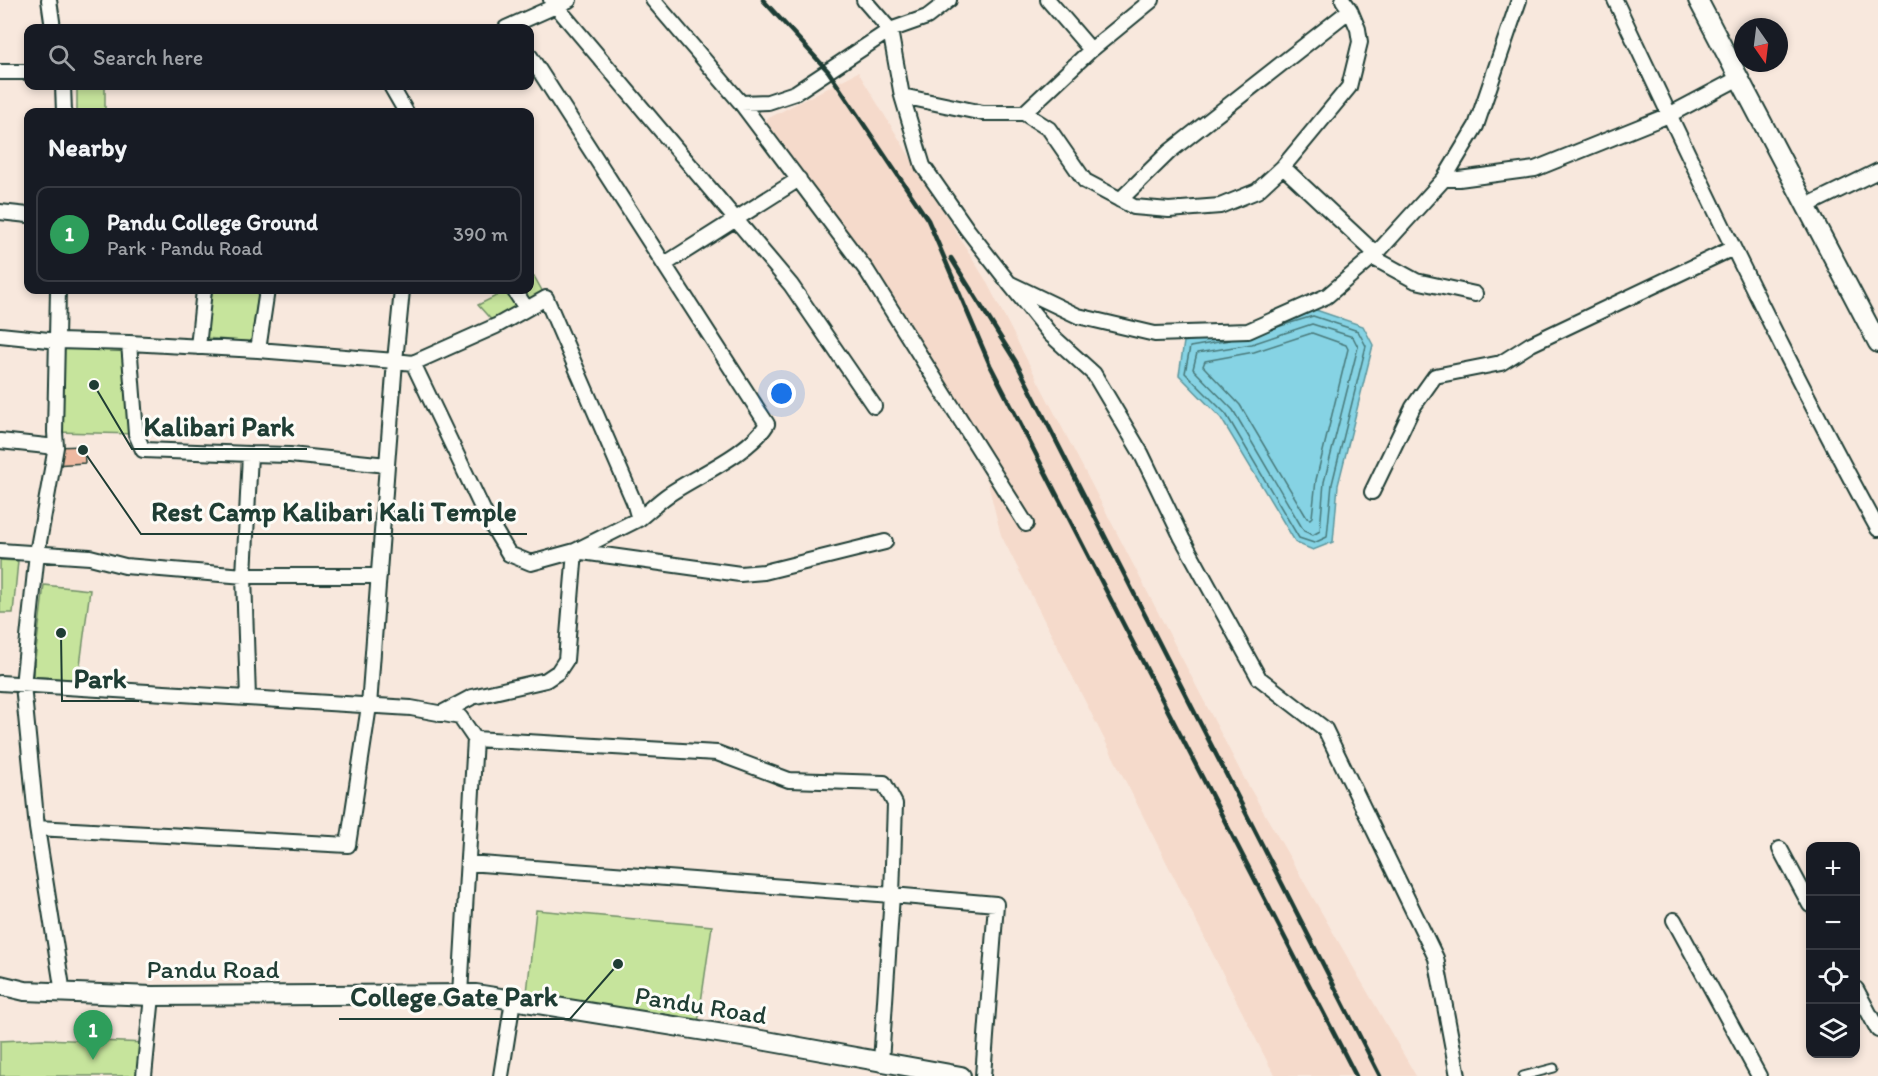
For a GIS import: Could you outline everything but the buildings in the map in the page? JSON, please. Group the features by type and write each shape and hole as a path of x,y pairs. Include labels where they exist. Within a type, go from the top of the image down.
{"street":[{"path":"49,0 52,24"},
{"path":"653,0 741,103 867,271 1026,524"},
{"path":"864,0 890,30 902,96 923,166 967,229 1050,334 1094,374 1141,453 1182,538 1259,678 1325,729 1436,958 1458,1076"},
{"path":"741,103 768,102 795,93 890,30 927,17 949,0"},
{"path":"1048,0 1091,50"},
{"path":"1024,113 1091,50 1152,0"},
{"path":"1009,283 1078,316 1155,334 1248,331 1327,296 1374,255 1444,179 1476,126 1519,0"},
{"path":"1615,0 1733,248 1827,436 1878,529"},
{"path":"1698,0 1878,342"},
{"path":"517,24 559,2 791,285 874,406"},
{"path":"902,96 983,113 1024,113 1049,129 1085,181 1120,200 1134,207 1169,210 1220,206 1257,191 1283,167 1349,87 1360,42 1358,29 1346,5 1169,152 1120,200"},
{"path":"413,363 485,514 509,554 531,563 575,551 639,519 668,495 739,451 763,430 767,423 534,62"},
{"path":"0,72 24,72"},
{"path":"1444,179 1535,169 1669,114 1739,78"},
{"path":"63,90 64,108"},
{"path":"393,90 404,108"},
{"path":"1283,167 1374,255 1416,281 1474,294"},
{"path":"1806,206 1878,171"},
{"path":"665,264 798,179"},
{"path":"0,213 24,215"},
{"path":"1372,492 1413,407 1435,376 1501,363 1532,344 1733,248"},
{"path":"58,294 56,447 37,553 23,685 37,828 63,993"},
{"path":"198,346 204,294"},
{"path":"258,350 266,294"},
{"path":"37,828 348,845 369,706 402,294"},
{"path":"517,294 526,308"},
{"path":"0,334 58,341 198,346 413,363 496,326 546,298 634,502 639,519"},
{"path":"129,343 136,434 143,450 290,455 387,465"},
{"path":"0,441 56,447"},
{"path":"248,698 244,576 250,454"},
{"path":"575,551 740,574 764,572 885,542"},
{"path":"0,551 90,557 125,566 244,576 379,576"},
{"path":"440,714 472,697 546,680 558,672 566,660 575,551"},
{"path":"0,683 411,708 460,717 476,739 460,993"},
{"path":"476,739 717,753 789,780 884,783 896,804 881,1062"},
{"path":"1780,849 1806,898"},
{"path":"468,863 996,904 983,1076"},
{"path":"1674,920 1759,1076"},
{"name":"Pandu Road","path":"0,985 25,991 152,996 476,994 961,1076"},
{"path":"144,1076 152,996"},
{"path":"1860,996 1878,1030"},
{"path":"501,1076 513,1000"}],"lane":[{"path":"1523,1076 1554,1068"}],"shaded area":[{"path":"858,72 985,279 1244,778 1416,1076 1276,1076 1269,1065 1001,535 978,444 763,121"}],"green space":[{"path":"77,90 105,90 105,108 77,108"},
{"path":"534,276 545,296 495,324 478,305 500,294 534,294"},
{"path":"211,294 258,294 251,342 206,338"},
{"path":"58,341 123,343 136,434 55,432"},
{"path":"0,560 18,561 13,613 0,613"},
{"path":"44,585 90,590 78,680 33,676"},
{"path":"536,910 712,926 697,1030 526,1002"},
{"path":"43,1039 148,1043 142,1076 0,1076 0,1041"}],"water":[{"path":"1313,309 1363,326 1373,345 1338,485 1333,542 1313,550 1296,543 1221,418 1179,375 1184,342 1248,331"}],"railway":[{"path":"763,0 828,71 928,220 990,365 1356,1076"},
{"path":"951,258 1016,362 1380,1076"}],"place":[{"name":"Kalibari Park","path":"94,385"},
{"name":"Rest Camp Kalibari Kali Temple","path":"83,450"},
{"name":"Park","path":"61,633"},
{"name":"College Gate Park","path":"618,964"},
{"name":"Pandu College Ground","path":"93,1060"}]}
